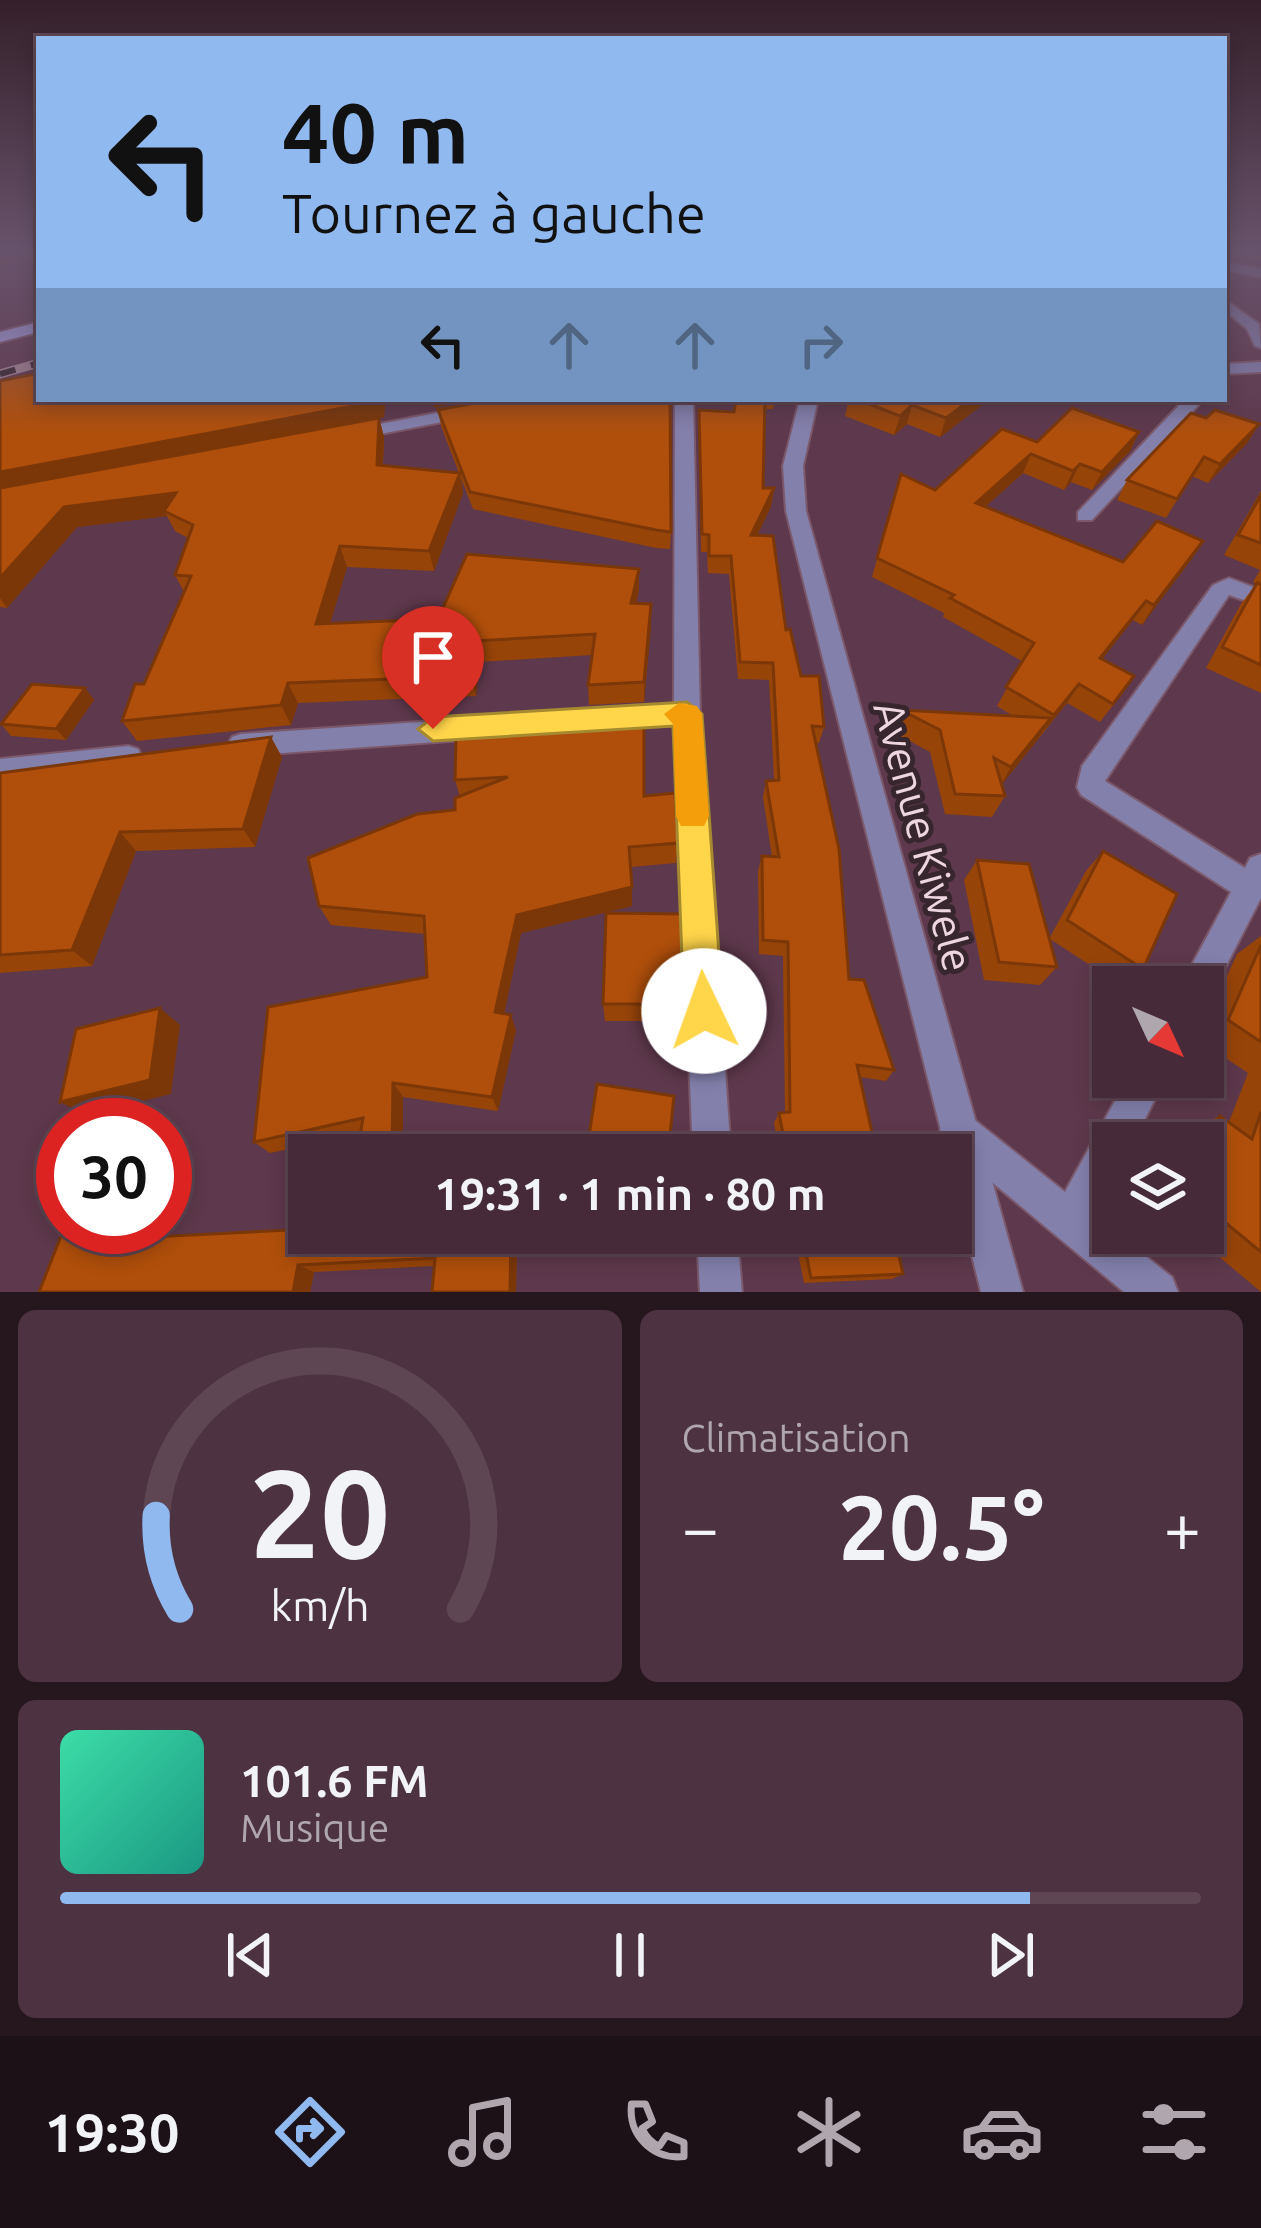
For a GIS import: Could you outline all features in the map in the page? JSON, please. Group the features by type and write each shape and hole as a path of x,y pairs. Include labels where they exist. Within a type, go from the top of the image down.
{"main road":[{"path":"0,337 36,328"}],"street":[{"path":"1237,313 1254,327 1261,343"},
{"path":"1227,369 1261,367"},
{"path":"684,402 687,714 711,1134"},
{"name":"Avenue Kiwele","path":"808,402 793,466 796,511 1002,1292"},
{"path":"1085,516 1192,402"},
{"path":"328,439 488,408"},
{"path":"1208,966 1257,877 1091,787 1092,774 1221,590 1229,586 1261,598"},
{"path":"209,749 687,714"},
{"path":"0,770 163,753"},
{"path":"1072,1218 1137,1098"},
{"path":"958,1130 1072,1218 1157,1292"},
{"path":"718,1254 721,1292"}],"building":[{"path":"36,374 36,402 375,402 0,472 0,381"},
{"path":"480,402 670,402 671,532 470,492 438,410"},
{"path":"736,402 765,402 763,488 774,488 751,535 773,536 786,630 790,629 801,676 819,676 824,727 812,726 839,849 849,979 864,980 894,1070 857,1065 872,1134 783,1134 779,1113 790,1112 788,942 763,940 762,856 779,857 766,781 779,780 773,663 740,662 731,556 709,556 709,535 702,534 699,410 734,412"},
{"path":"864,402 968,402 946,418 912,405 900,416"},
{"path":"1072,408 1139,432 1102,472 1080,464 1073,471 1031,454 976,503 1123,562 1157,521 1203,541 1154,605 1146,601 1100,658 1134,676 1113,704 1079,684 1054,715 1006,687 1034,643 950,598 954,595 877,558 901,474 935,490 1002,429 1037,442"},
{"path":"1215,410 1259,424 1220,464 1204,457 1177,499 1127,480 1191,413 1206,418"},
{"path":"379,418 377,465 460,473 429,551 340,546 316,624 438,619 467,554 639,569 631,603 651,604 644,682 588,685 595,634 475,641 471,676 288,683 281,705 122,721 135,684 144,684 191,576 175,575 193,525 164,511 176,493 64,507 0,578 0,488"},
{"path":"1261,495 1261,543 1238,535"},
{"path":"1257,583 1261,584 1261,665 1222,647"},
{"path":"32,684 85,688 56,729 1,724"},
{"path":"644,710 644,796 675,793 678,843 629,847 632,887 517,915 495,1012 511,1015 492,1097 393,1083 392,1134 360,1134 363,1118 254,1142 268,1007 427,977 424,916 319,906 308,858 417,814 455,810 455,798 508,777 455,780 456,736 581,722 582,714"},
{"path":"901,710 1051,718 1011,767 994,758 1005,796 955,794 940,730"},
{"path":"271,737 243,829 120,832 72,950 0,955 0,773"},
{"path":"1103,851 1177,894 1144,966 1067,920"},
{"path":"977,860 1029,864 1057,967 999,962"},
{"path":"606,913 681,914 685,1004 603,1004"},
{"path":"1261,945 1261,1042 1228,1020"},
{"path":"160,1008 150,1080 61,1098 76,1029"},
{"path":"597,1084 674,1096 670,1134 589,1134"},
{"path":"1261,1112 1261,1252 1224,1221 1224,1122 1217,1122 1220,1116 1252,1139"},
{"path":"288,1230 288,1254 511,1254 510,1292 432,1292 435,1258 298,1265 293,1292 39,1292 54,1254 192,1254 192,1235"},
{"path":"806,1254 899,1254 903,1274 811,1278"}],"railway":[{"path":"0,374 36,364"}],"slow traffic":[{"path":"679,714 687,714 693,816"}],"route":[{"path":"433,729 687,714 704,1011"}]}
